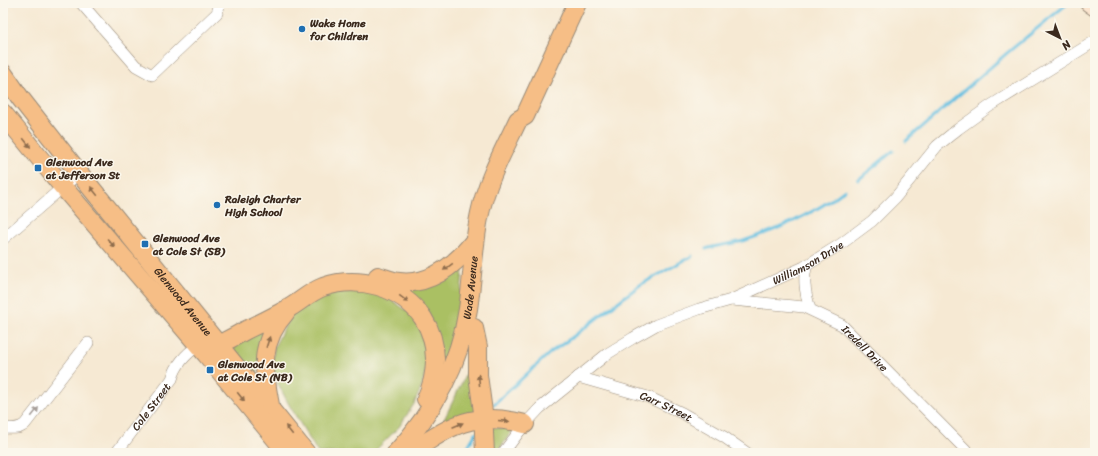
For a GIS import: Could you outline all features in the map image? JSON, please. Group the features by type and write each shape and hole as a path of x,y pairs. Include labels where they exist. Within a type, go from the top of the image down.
{"main road":[{"name":"Wade Avenue","path":"406,452 416,430 436,401 452,368 459,347 468,310 475,240 481,211 493,174 518,120 525,116 577,3"},
{"path":"1088,3 1095,8"},
{"name":"Glenwood Avenue","path":"3,73 21,99 209,345 287,453"},
{"name":"Glenwood Avenue","path":"3,113 63,187 209,345 271,408 306,453"},
{"name":"Wade Avenue","path":"406,452 433,424 447,400 463,365 474,328 482,278 484,244 490,212 502,180 527,124 525,116"},
{"path":"209,345 310,283 330,276 358,272 371,274 393,281 417,282 445,270 455,262 475,240"},
{"path":"271,408 265,377 264,356 274,327 291,307 304,296 322,287 345,282 371,284 385,289 402,298 415,309 423,319 432,338 435,358 433,380 430,392 415,418 416,430"},
{"path":"209,345 291,307"},
{"path":"474,328 478,347 478,376 485,453"},
{"path":"406,452 464,422 483,419 510,421 525,424"}],"street":[{"path":"81,3 136,66 152,76 217,12 220,3"},
{"name":"Williamson Drive","path":"503,453 525,424 540,408 607,354 656,325 699,309 731,300 807,265 841,244 872,220 895,198 938,146 958,129 990,106 1095,40"},
{"path":"3,239 79,173"},
{"path":"807,265 805,294 810,310"},
{"name":"Iredell Drive","path":"731,300 804,307 842,325 969,453"},
{"path":"3,428 17,428 26,424 88,343"},
{"name":"Cole Street","path":"116,453 172,379 174,370 190,351 209,345"},
{"name":"Carr Street","path":"578,377 648,397 682,413 724,437 747,453"}],"green space":[{"path":"463,261 462,288 458,314 443,365 396,286"},
{"path":"330,289 379,291 417,318 430,351 422,386 414,404 399,427 373,453 318,453 288,403 272,372 274,347 291,315"},
{"path":"264,327 257,373 254,374 232,348"},
{"path":"471,358 480,411 441,426 465,376"},
{"path":"489,427 511,429 510,434 497,453 490,453"}],"waterway":[{"path":"906,141 1007,53 1067,4"},
{"path":"858,180 893,151"},
{"path":"706,249 743,241 769,232 822,206 845,190"},
{"path":"494,404 551,352 640,285 692,256"},
{"path":"464,453 476,433"}],"place":[{"name":"Wake Home for Children","path":"302,29"},
{"name":"Glenwood Ave at Jefferson St","path":"38,168"},
{"name":"Raleigh Charter High School","path":"217,205"},
{"name":"Glenwood Ave at Cole St (SB)","path":"145,244"},
{"name":"Glenwood Ave at Cole St (NB)","path":"210,370"}]}
